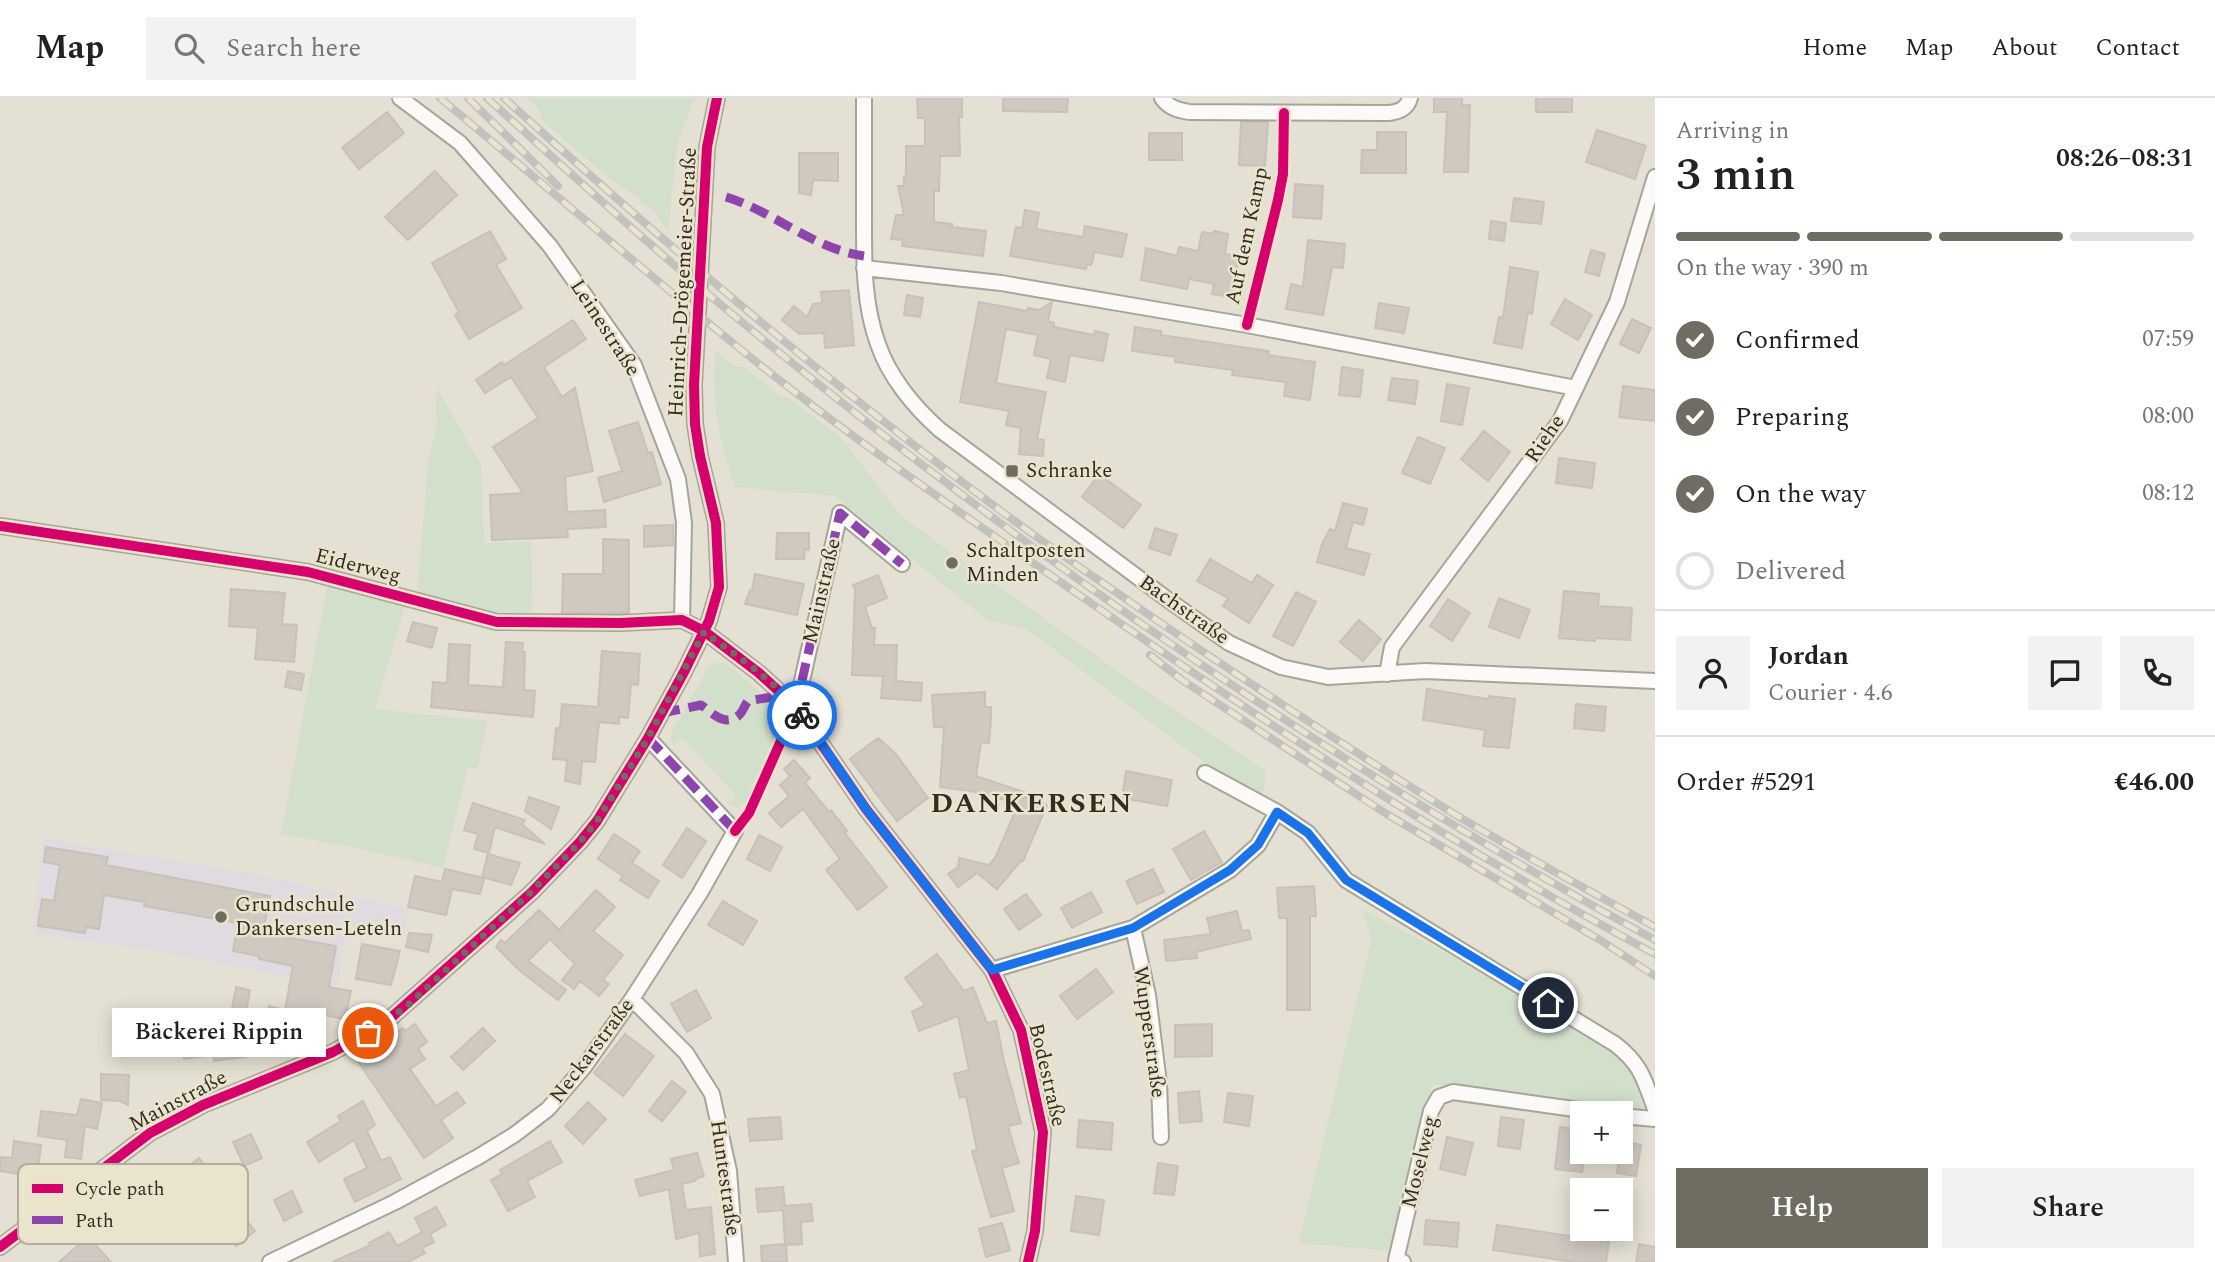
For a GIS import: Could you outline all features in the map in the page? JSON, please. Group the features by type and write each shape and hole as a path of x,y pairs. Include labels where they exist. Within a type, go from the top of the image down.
{"street":[{"name":"Leinestraße","path":"400,98 460,143 532,225 550,246 634,365 678,479 684,523 682,620"},
{"name":"Heinrich-Drögemeier-Straße","path":"704,632 719,587 716,523 696,434 694,385 707,147 717,98"},
{"name":"Bachstraße","path":"864,98 864,268 869,312 878,347 902,389 920,412 940,430 1171,602 1244,651 1281,667 1328,677 1425,671 1655,681"},
{"path":"1162,98 1167,105 1178,111 1189,112 1363,113 1398,112 1406,107 1410,98"},
{"name":"Riehe","path":"1387,674 1392,648 1560,421 1617,302 1655,177"},
{"name":"Auf dem Kamp","path":"864,268 1014,285 1247,325 1576,388"},
{"name":"Mainstraße","path":"796,707 840,513 902,564"},
{"name":"Eiderweg","path":"0,526 308,572 497,622 620,623 682,620"},
{"path":"682,620 704,632"},
{"name":"Bodestraße","path":"704,632 759,673 796,707 866,809 992,970 1021,1030 1043,1132 1035,1231 1028,1262"},
{"name":"Mainstraße","path":"109,1164 150,1133 203,1105 334,1052 385,1023 531,892 580,842 597,821 648,738 704,632"},
{"name":"Neckarstraße","path":"270,1262 395,1202 514,1135 548,1109 584,1067 632,999 700,893 735,831 648,738"},
{"path":"1205,773 1277,812 1308,833 1346,880 1615,1044 1632,1057 1643,1075 1655,1109"},
{"path":"992,970 1133,928 1230,870 1258,845 1277,812"},
{"name":"Wupperstraße","path":"1133,928 1149,995 1161,1137"},
{"name":"Huntestraße","path":"632,999 686,1053 712,1094 729,1171 736,1262"},
{"name":"Moselweg","path":"1403,1262 1396,1260 1431,1111 1439,1097 1453,1092 1570,1108"},
{"path":"1633,1117 1655,1119"},
{"name":"Mainstraße","path":"0,1247 18,1233"}],"shaded area":[{"name":"Grundschule Dankersen-Leteln","path":"43,838 258,875 409,909 403,937 349,925 337,986 151,950 33,933"}],"green space":[{"path":"523,98 694,98 677,145 668,231 652,209 597,168 543,121 538,109 528,99"},
{"path":"716,351 734,366 744,367 778,394 790,399 841,438 902,517 1151,695 1266,771 1263,794 1210,767 1027,629 987,620 835,496 735,487 715,403"},
{"path":"436,387 481,464 484,543 531,542 532,614 488,612 417,595 428,463 437,425"},
{"path":"328,582 406,602 375,709 487,721 478,768 468,767 443,868 281,834"},
{"path":"716,662 726,663 783,713 786,719 767,765 743,805 736,808 728,804 736,795 682,738 674,746 671,739 671,733 708,668"},
{"path":"1362,909 1462,962 1622,1057 1636,1081 1642,1109 1633,1108 1633,1101 1575,1101 1432,1084 1391,1251 1299,1243 1372,937"}],"building":[{"path":"917,98 962,98 962,117 959,117 960,156 940,156 939,191 934,191 934,222 986,231 983,256 902,246 903,240 891,239 896,215 904,215 898,186 904,186 906,176 906,146 925,146 925,118 918,118"},
{"path":"1003,98 1068,98 1067,112 1003,111"},
{"path":"1434,98 1462,98 1462,105 1470,105 1468,172 1444,172 1447,112 1434,112"},
{"path":"1536,98 1572,98 1572,112 1536,112"},
{"path":"387,112 404,133 359,169 342,148"},
{"path":"1241,122 1268,122 1265,166 1239,165"},
{"path":"1597,130 1646,146 1635,179 1586,162"},
{"path":"1377,132 1406,132 1406,173 1361,173 1362,150 1377,150"},
{"path":"1149,133 1182,133 1182,160 1149,160"},
{"path":"799,153 838,153 838,181 813,180 811,195 799,193"},
{"path":"435,171 457,195 408,240 385,217"},
{"path":"1295,184 1323,186 1321,219 1293,217"},
{"path":"1514,198 1544,202 1541,224 1511,221"},
{"path":"1025,210 1039,213 1036,229 1083,237 1085,226 1127,234 1122,257 1094,252 1093,261 1091,265 1087,264 1086,269 1010,256 1016,227 1022,228"},
{"path":"1491,221 1506,223 1504,241 1489,239"},
{"path":"490,231 506,259 496,265 522,308 469,339 455,315 459,312 432,263"},
{"path":"1214,231 1228,234 1225,254 1239,256 1231,297 1212,294 1214,284 1189,279 1187,289 1141,280 1146,248 1177,256 1179,247 1198,251 1202,232 1213,234"},
{"path":"1308,240 1345,244 1343,268 1332,267 1323,315 1286,309 1291,284 1303,287"},
{"path":"1591,250 1605,254 1599,276 1585,272"},
{"path":"1510,267 1538,272 1532,314 1528,312 1522,348 1494,343 1499,317 1503,318"},
{"path":"849,290 854,345 825,348 824,333 799,334 782,320 794,306 807,317 813,304 822,303 821,292"},
{"path":"907,295 923,298 920,317 904,315"},
{"path":"1565,299 1592,315 1578,340 1551,324"},
{"path":"979,302 1027,311 1028,308 1039,310 1052,302 1048,321 1054,323 1054,327 1094,335 1095,331 1108,334 1103,361 1070,355 1065,382 1047,378 1051,359 1034,355 1038,335 1006,329 996,383 1046,392 1037,439 1044,440 1043,456 1019,454 1021,428 1006,425 1009,411 960,402"},
{"path":"1379,303 1409,308 1404,333 1375,328"},
{"path":"1632,319 1651,328 1639,353 1620,344"},
{"path":"573,320 586,339 544,367 562,397 575,388 593,471 565,477 567,512 605,510 606,527 567,529 568,537 492,540 490,495 523,493 493,447 538,418 511,377 485,393 476,380"},
{"path":"1135,327 1161,331 1161,335 1269,351 1268,355 1315,362 1310,400 1284,396 1286,382 1232,375 1233,370 1175,362 1176,357 1132,351"},
{"path":"1342,367 1363,370 1360,397 1339,395"},
{"path":"1392,378 1418,381 1415,404 1388,400"},
{"path":"1447,384 1469,388 1462,425 1441,421"},
{"path":"1623,386 1655,390 1655,421 1619,417"},
{"path":"638,422 648,453 652,452 661,484 604,502 598,478 622,471 609,431"},
{"path":"1484,431 1510,452 1488,481 1461,459"},
{"path":"1418,437 1445,448 1430,484 1402,473"},
{"path":"1559,458 1595,463 1592,488 1556,483"},
{"path":"1099,474 1141,505 1123,528 1082,497"},
{"path":"1343,503 1367,509 1363,525 1353,522 1346,548 1370,554 1364,575 1317,562 1330,529 1335,531"},
{"path":"673,525 673,545 644,547 644,526"},
{"path":"1155,528 1177,535 1170,555 1149,548"},
{"path":"777,533 809,533 809,550 805,549 804,559 776,559"},
{"path":"603,539 629,540 629,613 562,613 563,574 603,574"},
{"path":"1210,559 1252,583 1257,575 1273,585 1249,623 1223,606 1228,598 1197,581"},
{"path":"755,574 804,584 797,615 745,604 752,590"},
{"path":"878,575 887,598 865,607 872,628 875,628 874,645 897,645 896,681 922,683 921,701 881,698 883,676 852,675 853,585"},
{"path":"231,589 285,593 282,624 297,625 294,662 255,659 258,628 229,626"},
{"path":"1564,591 1599,594 1598,606 1632,608 1630,640 1559,638"},
{"path":"1296,592 1316,602 1293,646 1273,636"},
{"path":"1499,598 1530,610 1519,638 1489,627"},
{"path":"1448,599 1470,613 1452,641 1430,626"},
{"path":"1359,620 1381,639 1363,661 1340,642"},
{"path":"413,622 437,628 432,648 407,641"},
{"path":"506,642 523,643 524,690 535,691 533,717 431,707 433,682 447,683 449,644 470,645 468,685 503,687"},
{"path":"602,651 640,654 638,685 631,684 628,718 619,717 619,724 599,722 595,762 582,761 580,784 565,781 567,760 553,759 562,704 598,707"},
{"path":"288,671 304,674 301,690 285,687"},
{"path":"1427,689 1488,699 1489,696 1515,699 1509,748 1483,746 1485,730 1423,720"},
{"path":"985,692 985,707 991,707 989,743 981,742 976,776 1024,792 1022,796 1047,805 1023,861 997,889 977,873 958,887 948,874 958,867 959,858 989,865 996,856 1018,805 984,793 940,787 944,727 934,727 932,695"},
{"path":"1576,704 1606,707 1604,731 1574,728"},
{"path":"878,738 895,753 928,798 897,821 850,759"},
{"path":"794,760 810,778 805,783 829,812 831,810 847,831 845,833 887,887 858,910 826,870 840,859 803,809 781,827 769,813 789,796 780,785 790,776 784,769"},
{"path":"1126,771 1172,780 1167,806 1122,798"},
{"path":"529,797 559,807 551,829 525,811"},
{"path":"473,803 525,820 522,824 545,844 495,827 489,853 474,849 478,834 464,830"},
{"path":"687,828 706,841 682,878 663,865"},
{"path":"1204,831 1222,862 1191,880 1173,849"},
{"path":"614,834 640,851 632,863 659,881 648,898 620,880 623,876 598,859"},
{"path":"759,835 782,847 770,871 747,859"},
{"path":"46,847 108,857 106,865 270,896 263,933 336,946 329,987 351,991 344,1019 298,1010 291,1048 278,1046 280,1035 263,1031 269,1006 285,1010 293,966 233,951 238,923 144,906 145,902 104,895 99,929 86,927 85,933 38,926 42,899 54,901 60,865 44,862"},
{"path":"488,854 520,863 511,885 482,877"},
{"path":"445,869 484,878 480,894 452,889 446,915 408,907 415,876 442,882"},
{"path":"1153,869 1164,892 1137,904 1126,881"},
{"path":"1314,886 1316,916 1310,916 1310,1010 1287,1010 1287,918 1279,918 1277,888"},
{"path":"596,890 615,907 593,931 623,955 603,980 609,984 599,996 580,981 574,989 562,980 575,964 550,939 528,961 566,990 558,1000 519,970 496,947 501,940 505,943 539,910 559,930"},
{"path":"1091,892 1102,912 1072,928 1061,908"},
{"path":"1026,894 1041,915 1019,930 1004,909"},
{"path":"723,901 757,921 743,945 708,925"},
{"path":"1237,911 1242,931 1249,930 1251,939 1196,952 1197,958 1166,961 1164,940 1211,934 1207,918"},
{"path":"409,933 432,935 428,952 406,947"},
{"path":"362,944 400,951 391,985 356,979"},
{"path":"937,954 964,991 973,987 987,1023 996,1021 1021,1123 1008,1126 1019,1163 1002,1168 1014,1211 991,1217 972,1151 977,1150 966,1096 960,1098 954,1074 969,1070 958,1016 919,1031 912,1012 925,1005 905,978"},
{"path":"1096,969 1113,992 1077,1019 1060,996"},
{"path":"236,987 250,990 246,1013 232,1009"},
{"path":"696,990 711,1018 687,1032 671,1004"},
{"path":"208,1023 211,1045 244,1041 246,1057 214,1061 213,1055 184,1059 179,1027"},
{"path":"415,1024 427,1042 418,1049 425,1059 410,1069 436,1106 457,1092 465,1103 441,1120 453,1138 424,1158 357,1060 403,1028 405,1031"},
{"path":"1212,1024 1212,1056 1175,1057 1175,1025"},
{"path":"483,1028 495,1041 463,1070 451,1057"},
{"path":"625,1034 654,1056 623,1096 594,1073"},
{"path":"101,1074 129,1075 128,1105 120,1101 101,1100"},
{"path":"672,1081 686,1092 662,1121 649,1111"},
{"path":"1199,1091 1202,1121 1180,1123 1178,1093"},
{"path":"1228,1093 1253,1096 1249,1126 1224,1122"},
{"path":"81,1099 102,1103 97,1129 85,1126 81,1159 65,1157 67,1140 38,1136 41,1111 77,1115"},
{"path":"363,1101 375,1125 367,1131 381,1161 390,1157 401,1179 355,1202 344,1179 367,1168 354,1140 319,1162 307,1142 341,1121 338,1116"},
{"path":"588,1102 606,1119 583,1144 565,1126"},
{"path":"780,1117 782,1139 750,1141 748,1119"},
{"path":"1501,1117 1524,1120 1520,1149 1498,1146"},
{"path":"1079,1120 1113,1123 1111,1150 1077,1147"},
{"path":"1560,1127 1570,1128 1570,1164 1583,1164 1582,1172 1555,1169"},
{"path":"251,1134 262,1158 243,1164 233,1142"},
{"path":"1447,1137 1473,1143 1465,1175 1440,1169"},
{"path":"14,1141 41,1145 39,1164 18,1164 18,1174 0,1171 0,1157 12,1158"},
{"path":"550,1141 562,1162 527,1181 535,1197 508,1211 491,1180 502,1174 500,1170"},
{"path":"1633,1143 1641,1145 1636,1176 1617,1173 1618,1164 1633,1164"},
{"path":"697,1153 704,1176 682,1184 686,1210 711,1207 715,1254 700,1256 699,1233 676,1239 669,1189 640,1196 635,1180 674,1170 671,1159"},
{"path":"199,1158 204,1164 192,1164"},
{"path":"1158,1163 1178,1166 1174,1195 1154,1193"},
{"path":"783,1187 785,1206 811,1204 813,1221 801,1222 802,1244 786,1245 787,1262 762,1262 761,1246 785,1244 783,1210 758,1212 756,1189"},
{"path":"292,1191 302,1212 284,1221 274,1200"},
{"path":"1076,1196 1104,1200 1099,1235 1071,1231"},
{"path":"436,1207 446,1225 430,1234 434,1242 422,1248 425,1253 408,1262 332,1262 371,1245 369,1243 389,1232 397,1246 422,1232 415,1218"},
{"path":"1426,1220 1459,1223 1457,1247 1424,1244"},
{"path":"248,1222 255,1231 248,1237"},
{"path":"1002,1223 1010,1250 986,1257 979,1229"},
{"path":"1497,1225 1570,1236 1570,1241 1609,1242 1606,1262 1574,1262 1493,1250"},
{"path":"80,1244 94,1244 111,1262 59,1262"},
{"path":"1639,1244 1655,1247 1655,1262 1636,1262"}],"railway":[{"path":"440,98 739,348 817,409 937,496 1278,729 1426,823 1655,954"},
{"path":"468,98 558,186"},
{"path":"487,98 726,309 835,397 1060,566 1293,725 1412,800 1655,940"},
{"path":"504,98 631,211 825,375 1040,540 1333,738 1505,844 1655,927"},
{"path":"1150,655 1182,680 1385,813 1600,940 1655,976"}],"marked path":[{"path":"726,197 828,246 864,256"},
{"path":"796,707 840,513 902,564"},
{"path":"662,713 701,705 727,720 738,716 748,701 783,695"},
{"path":"648,738 735,831"}],"cycle path":[{"path":"109,1164 150,1133 203,1105 333,1052 385,1023 532,892 580,842 597,821 648,738 709,621 719,587 716,523 700,456 695,424 694,385 707,147 717,98"},
{"path":"1247,325 1283,174 1284,113"},
{"path":"0,526 308,572 497,622 620,623 682,620 704,631 759,673 796,707 866,809 992,970 1021,1030 1043,1132 1035,1231 1028,1262"},
{"path":"735,831 749,813 796,707"},
{"path":"0,1247 18,1233"}],"way so far":[{"path":"368,1033 409,1004 531,892 580,842 597,821 648,738 704,632 759,673 802,715"}],"place":[{"name":"Schranke","path":"1012,471"},
{"name":"Schaltposten Minden","path":"952,563"},
{"name":"Grundschule Dankersen-Leteln","path":"221,917"},
{"name":"Bäckerei Rippin","path":"368,1033"}],"district":[{"name":"DANKERSEN","path":"1032,803"}],"route":[{"path":"802,715 866,809 992,970 1133,928 1230,870 1258,845 1277,812 1308,833 1346,880 1548,1003"}]}
